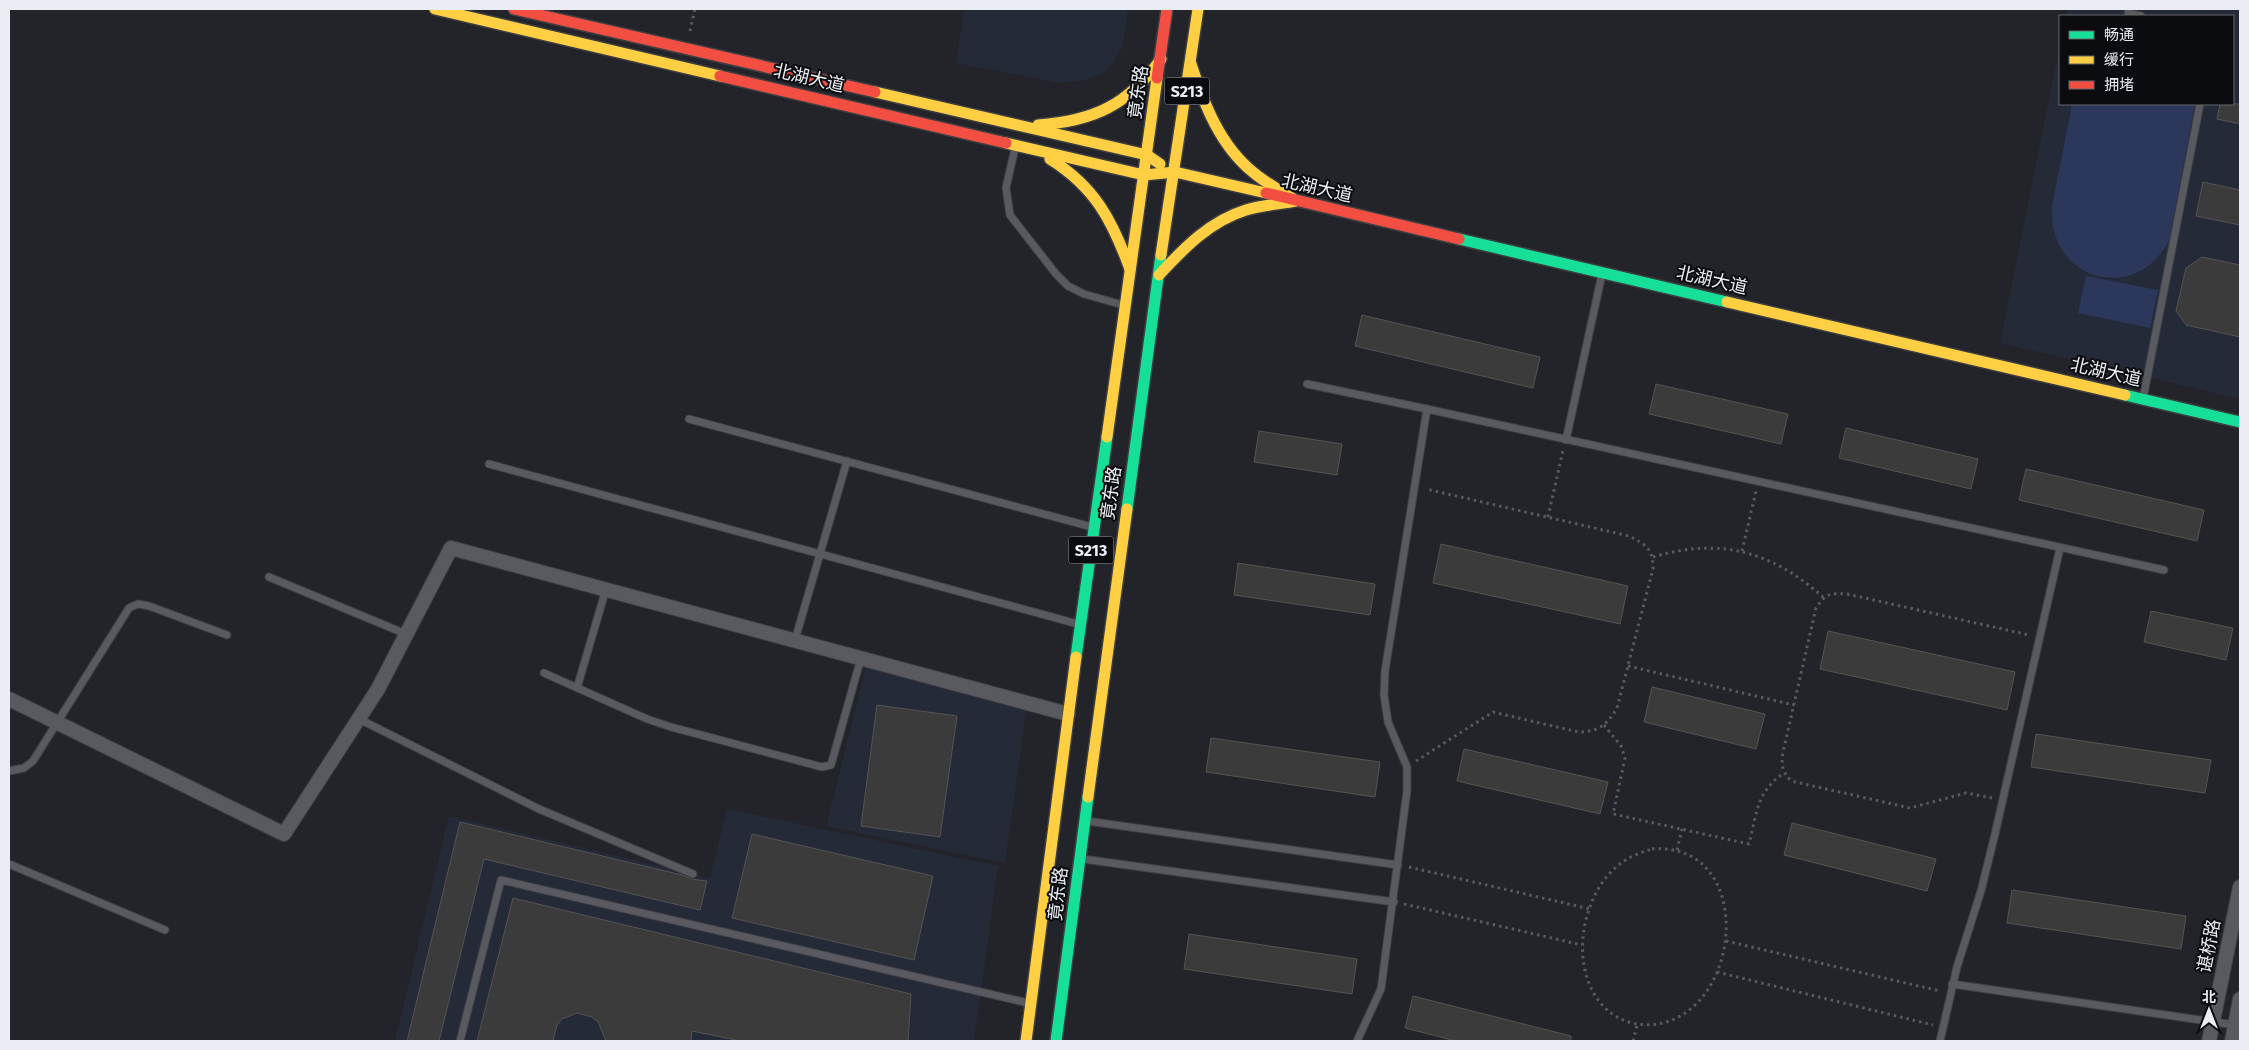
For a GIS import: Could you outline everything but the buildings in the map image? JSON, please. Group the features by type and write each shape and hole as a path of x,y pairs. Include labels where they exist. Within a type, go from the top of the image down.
{"main road":[{"name":"北湖大道","path":"435,9 1144,175 1175,172"},
{"name":"北湖大道","path":"514,9 1147,155 1175,172 2240,422"},
{"name":"竟东路","path":"1026,1041 1068,714 1168,9"},
{"name":"竟东路","path":"1056,1041 1159,275 1198,9"},
{"path":"1020,126 1061,123 1089,116 1126,97 1143,83 1161,59"},
{"path":"1191,64 1210,113 1233,151 1248,168 1296,201"},
{"path":"1016,145 1069,169 1089,187 1106,213 1130,269"},
{"path":"1159,275 1185,247 1223,219 1246,209 1296,201"}],"street":[{"path":"9,699 284,834 378,689 451,548 1068,714"},
{"name":"谌桥路","path":"2209,1041 2240,887"},
{"path":"2232,1041 2240,999"}],"lane":[{"path":"2130,9 2128,13 2137,15"},
{"path":"2143,399 2200,105"},
{"path":"1016,145 1006,188 1010,215 1056,274 1068,286 1084,294 1125,305"},
{"path":"1566,440 1602,272"},
{"path":"1308,384 2164,570"},
{"path":"1357,1041 1382,989 1407,791 1407,767 1388,722 1384,695 1385,672 1427,409"},
{"path":"689,419 1094,528"},
{"path":"795,640 847,461"},
{"path":"490,464 1081,624"},
{"path":"1940,1041 1952,984 1981,891 2060,548"},
{"path":"269,577 406,634"},
{"path":"577,688 606,589"},
{"path":"9,771 24,768 33,761 58,724 129,608 138,604 149,606 227,635"},
{"path":"544,673 647,719 822,767 831,765 837,750 861,658"},
{"path":"358,719 539,809 694,874"},
{"path":"1085,821 1398,865"},
{"path":"1080,859 1394,902"},
{"path":"9,864 164,930"},
{"path":"460,1041 501,880 1031,1004"},
{"path":"1952,984 2235,1025"}],"path":[{"path":"1548,517 1566,440"},
{"path":"1742,551 1759,482"},
{"path":"1407,767 1493,712 1578,732 1590,732 1604,725 1610,720 1617,708 1653,569 1653,557 1650,549 1629,536 1415,486"},
{"path":"1653,557 1689,548 1708,547 1742,551 1777,563 1823,597"},
{"path":"2003,800 1966,793 1910,808 1791,781 1784,773 1782,764 1794,704 1816,608 1823,597 1833,593 1847,594 2040,638"},
{"path":"1628,666 1794,704"},
{"path":"1604,725 1621,746 1625,758 1613,814 1749,844 1761,795 1768,784 1784,773"},
{"path":"1677,850 1682,829"},
{"path":"1652,849 1677,850 1696,858 1712,874 1724,903 1726,922 1726,940 1717,972 1709,987 1688,1011 1664,1023 1637,1025 1611,1013 1601,1004 1587,979 1582,946 1590,909 1603,881 1626,859 1652,849"},
{"path":"1398,865 1590,909"},
{"path":"1394,902 1582,946"},
{"path":"1726,940 1950,993"},
{"path":"1717,972 1942,1027"},
{"path":"1633,1041 1637,1025"}],"shaded area":[{"path":"964,9 1128,9 1122,48 1107,71 1086,80 1060,83 956,63"},
{"path":"2068,9 2240,9 2240,399 2000,343 2059,50 2059,105 2234,105 2234,15 2066,15"},
{"path":"2072,105 2195,105 2169,240 2154,261 2136,273 2116,278 2096,276 2078,267 2064,252 2054,232 2052,207"},
{"path":"2086,276 2158,290 2150,328 2078,313"},
{"path":"866,667 1026,711 1005,863 826,826"},
{"path":"727,809 998,866 974,1041 395,1041 449,816 710,878"}],"traffic: fast":[{"path":"1459,239 1727,302"},
{"path":"1127,509 1161,255"},
{"path":"2125,395 2240,422"},
{"path":"1076,657 1107,437"},
{"path":"1056,1041 1088,797"}],"traffic: slow":[{"path":"435,9 720,76"},
{"path":"1161,255 1198,9"},
{"path":"1038,125 1076,119 1108,108 1136,88 1161,59"},
{"path":"1159,275 1188,245 1221,221 1252,208 1296,201 1259,177 1232,150 1208,109 1191,64"},
{"path":"1107,437 1157,78"},
{"path":"875,92 1147,155 1160,164"},
{"path":"1006,143 1144,175 1175,172 1266,193"},
{"path":"1050,159 1079,181 1100,206 1109,220 1130,269"},
{"path":"1727,302 2125,395"},
{"path":"1088,797 1127,509"},
{"path":"1026,1041 1076,657"}],"traffic: jam":[{"path":"514,9 875,92"},
{"path":"1157,78 1167,9"},
{"path":"720,76 1006,143"},
{"path":"1266,193 1459,239"}]}
